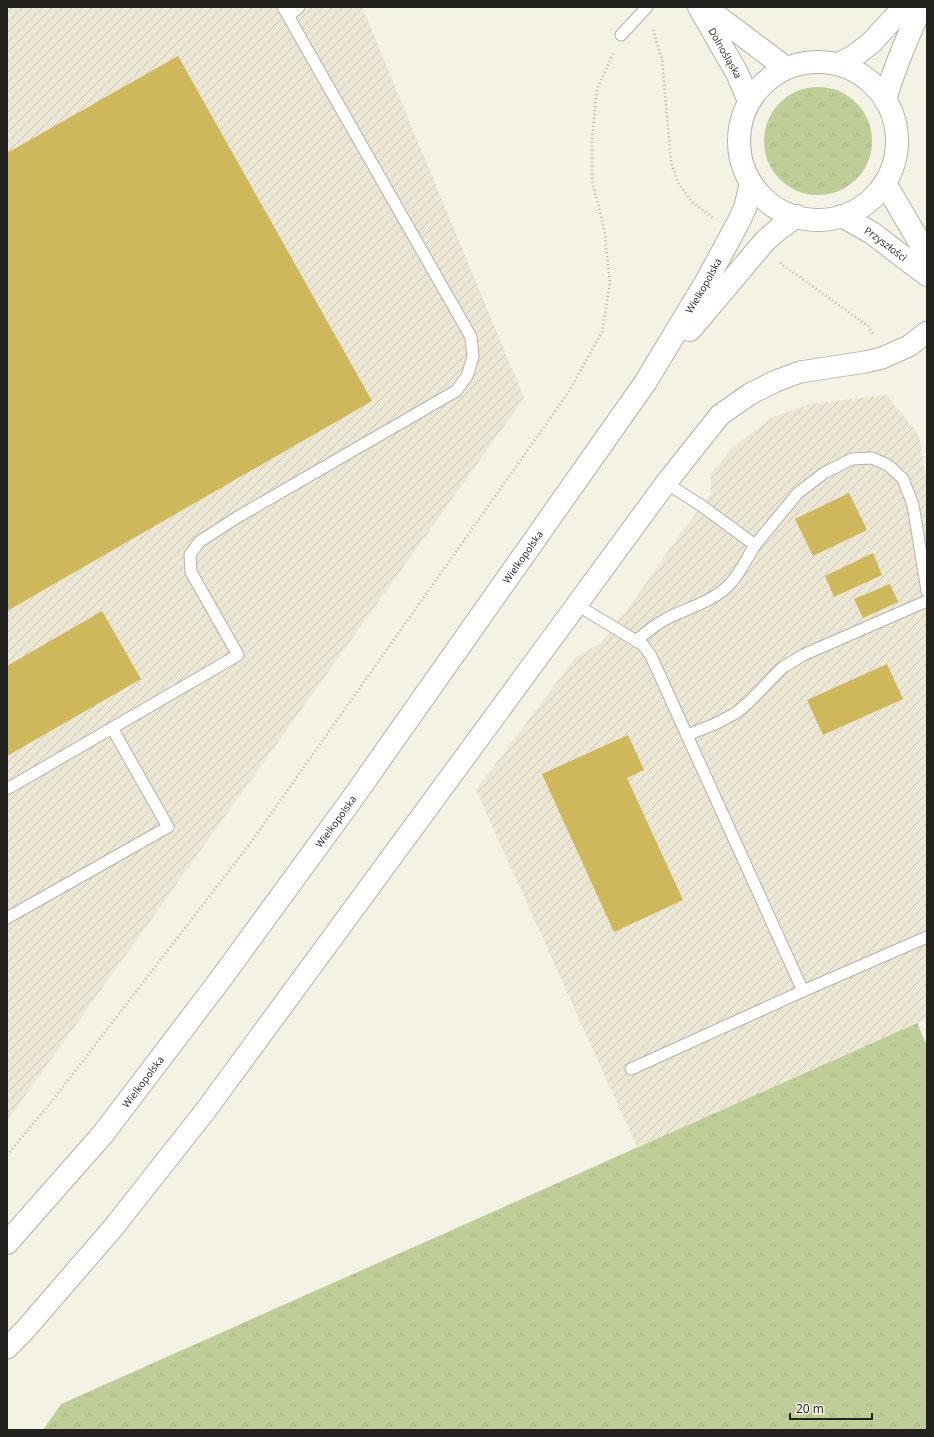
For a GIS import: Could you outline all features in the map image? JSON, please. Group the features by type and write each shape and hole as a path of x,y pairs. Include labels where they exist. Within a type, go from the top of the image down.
{"main road":[{"name":"Dolnośląska","path":"699,7 737,73 749,101"},
{"name":"Dolnośląska","path":"705,7 786,68"},
{"path":"839,64 854,56 871,43 904,7"},
{"path":"885,100 902,48 921,7"},
{"path":"812,62 839,64 864,76 881,92 892,114 897,137 894,161 885,183 869,201 852,212 832,219 812,220 791,216 773,206 756,190 744,169 739,146 740,123 749,101 764,83 786,68 812,62"},
{"name":"Wielkopolska","path":"7,1243 103,1134 220,980 356,792 645,384 706,282 738,223 745,208 751,183"},
{"path":"885,183 927,254"},
{"name":"Wielkopolska","path":"645,384 765,241 796,216"},
{"name":"Przyszłości","path":"842,216 872,233 927,275"}],"street":[{"path":"7,1348 24,1331 113,1228 206,1110 666,483 720,415 750,394 776,381 800,372 882,358 909,346 927,332"}],"lane":[{"path":"7,789 238,655 191,572 190,555 199,542 236,518 456,391 467,376 473,357 471,337 286,12 299,7"},
{"path":"621,35 647,7"},
{"path":"636,641 653,626 667,618 714,597 730,584 742,568 755,545 798,493 824,473 852,459 872,458 888,465 903,479 913,505 927,591"},
{"path":"666,483 702,506 755,545"},
{"path":"687,735 715,724 736,713 782,668 803,655 927,601"},
{"path":"577,605 643,645 651,656 803,991"},
{"path":"7,918 168,827 112,728"},
{"path":"631,1069 927,937"}],"path":[{"path":"7,1155 50,1105 251,842 568,393 602,332 610,283 604,228 592,181 592,140 597,89 621,35"}],"shaded area":[{"path":"7,7 362,7 524,398 7,1121"},
{"path":"886,395 919,435 927,483 927,1018 637,1147 476,790 576,657 601,643 622,617 681,533 711,494 711,474 732,448 773,417 810,404"}],"green space":[{"path":"818,87 838,92 856,103 867,121 872,141 867,161 856,179 838,190 818,195 798,190 780,179 769,161 764,141 769,121 780,103 798,92"},
{"path":"917,1023 927,1046 927,1430 43,1430 61,1404"}],"building":[{"path":"178,56 372,401 7,611 7,153"},
{"path":"849,493 867,530 813,556 795,519"},
{"path":"873,553 882,575 834,597 825,576"},
{"path":"890,584 898,602 863,618 854,599"},
{"path":"102,611 141,679 7,756 7,666"},
{"path":"887,664 903,699 823,735 807,700"},
{"path":"628,735 644,770 627,778 683,900 614,932 542,774"}]}
